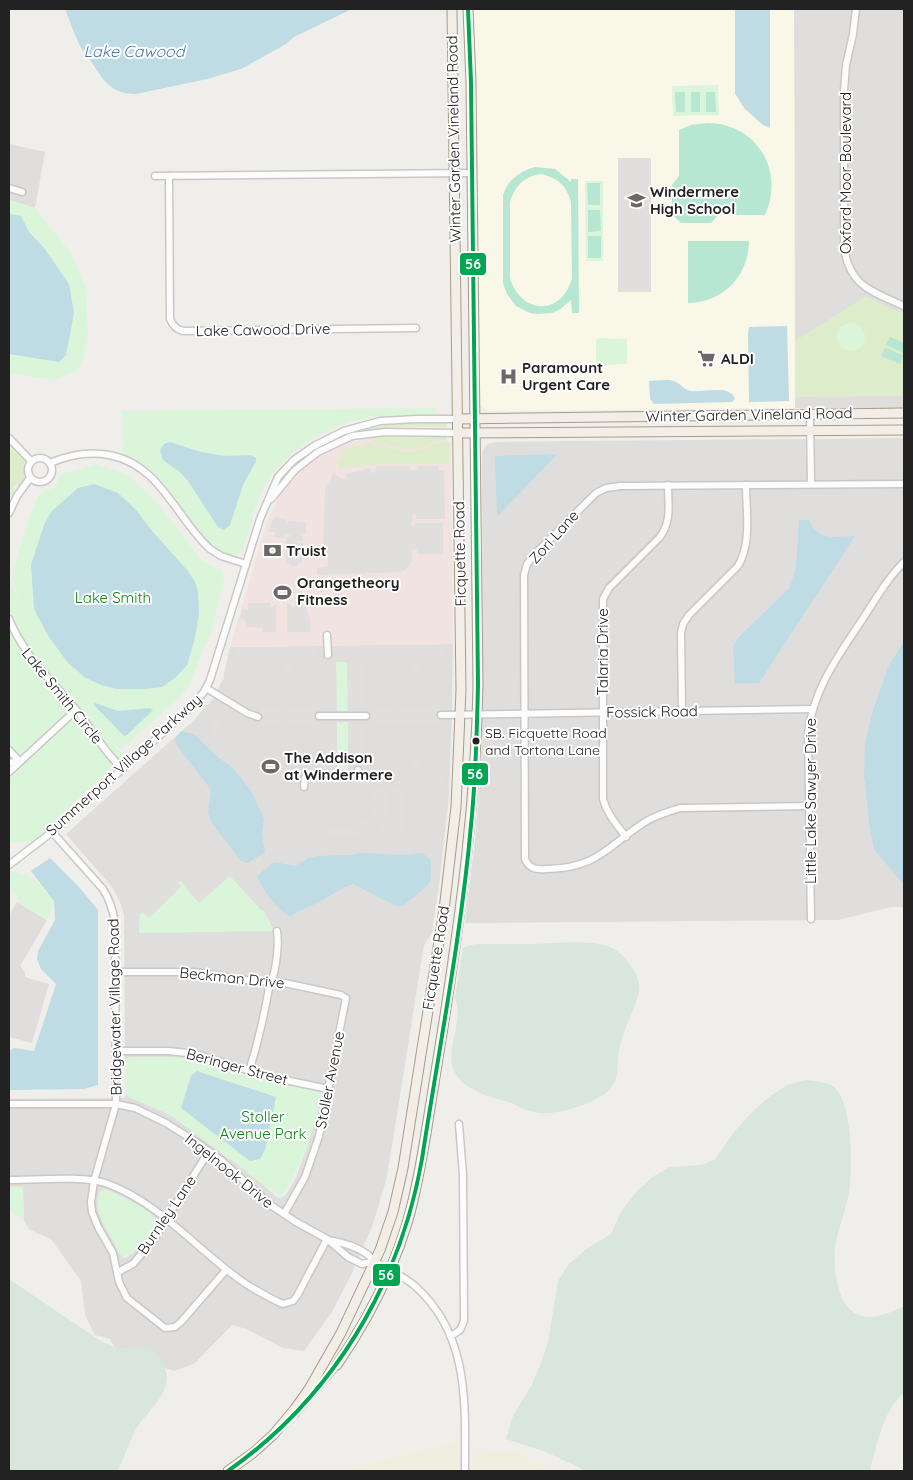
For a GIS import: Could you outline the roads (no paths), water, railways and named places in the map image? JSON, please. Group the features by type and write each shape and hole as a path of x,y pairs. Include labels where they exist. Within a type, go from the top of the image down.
{"main road":[{"name":"Winter Garden Vineland Road","path":"452,9 458,433 904,430"},
{"name":"Winter Garden Vineland Road","path":"468,9 475,432"},
{"name":"Winter Garden Vineland Road","path":"474,420 904,413"},
{"name":"Summerport Village Parkway","path":"458,419 474,420"},
{"name":"Ficquette Road","path":"337,1365 356,1335 390,1269 408,1220 418,1182 459,924 471,825 478,714 475,432"},
{"name":"Ficquette Road","path":"228,1471 263,1444 294,1410 316,1378 341,1333 376,1262 393,1212 403,1168 444,910 456,807 461,715 458,433"}],"street":[{"name":"Oxford Moor Boulevard","path":"856,9 846,65 844,90 844,248 846,262 852,274 862,284 904,306"},
{"path":"155,176 472,173"},
{"name":"Lake Cawood Drive","path":"169,176 170,319 172,325 177,330 416,328"},
{"path":"9,188 22,192"},
{"path":"810,414 811,484"},
{"name":"Summerport Village Parkway","path":"9,865 52,832 186,712 206,688 215,666 264,508 278,477 294,460 314,446 344,431 380,421 458,419"},
{"name":"Summerport Village Parkway","path":"264,508 295,470 318,452 352,436 385,432 458,433"},
{"path":"9,438 31,461"},
{"path":"314,446 318,452"},
{"path":"50,463 70,455 93,452 115,456 133,463 151,476 210,549 221,556 246,564"},
{"path":"40,458 50,463 52,471 49,479 37,483 30,478 28,468 31,461 40,458"},
{"path":"9,513 17,496 30,478"},
{"name":"Zori Lane","path":"626,837 595,859 578,866 539,870 532,868 525,859 524,575 527,564 534,555 596,493 606,488 668,485 904,484"},
{"name":"Talaria Drive","path":"626,837 605,808 603,799 603,599 609,588 660,537 666,527 668,485"},
{"path":"682,712 681,633 683,624 689,615 738,566 743,557 746,546 746,485"},
{"name":"Little Lake Sawyer Drive","path":"811,919 808,733 812,709 820,687 831,666 891,576 904,562"},
{"name":"Lake Smith Circle","path":"9,619 16,635 33,662 76,710 102,746 122,769"},
{"path":"328,635 328,656"},
{"path":"206,688 247,713 258,717"},
{"name":"Fossick Road","path":"441,715 603,714 812,709"},
{"path":"9,772 76,710"},
{"path":"319,716 366,716"},
{"path":"9,750 19,761"},
{"path":"9,763 19,761"},
{"path":"304,787 305,777"},
{"path":"626,837 645,822 680,808 810,806"},
{"name":"Bridgewater Village Road","path":"52,832 103,889 109,898 115,923 116,1104 94,1180 91,1202 92,1212 98,1227 113,1253 122,1290 127,1298 161,1326 170,1329 175,1328 181,1322 226,1270"},
{"path":"249,1071 259,1040 274,975 278,943 277,931"},
{"name":"Beckman Drive","path":"116,972 194,972 238,980 280,982 341,994 346,998"},
{"name":"Stoller Avenue","path":"284,1214 304,1177 319,1136 346,998"},
{"name":"Beringer Street","path":"116,1051 185,1052 211,1057 249,1071 285,1081 328,1089"},
{"name":"Ingelnook Drive","path":"9,1104 116,1104 135,1108 160,1120 210,1151 284,1214 328,1240 339,1251 362,1264 376,1262"},
{"path":"451,1336 460,1330 464,1320 463,1175 459,1124"},
{"name":"Burnley Lane","path":"118,1272 133,1264 154,1238 210,1151"},
{"path":"9,1180 94,1180 107,1183 152,1207 226,1270 254,1289 283,1304 289,1303 297,1296 328,1240"},
{"name":"Ingelnook Drive","path":"328,1240 366,1253 376,1262"},
{"path":"376,1262 408,1281 425,1297 439,1314 451,1336 462,1373 465,1471"},
{"name":"Ficquette Road","path":"263,1444 304,1404 337,1365"}],"water":[{"name":"Lake Cawood","path":"65,9 352,9 294,37 286,44 241,69 207,79 136,94 119,91 107,84 80,46"},
{"path":"735,9 770,9 770,128 763,125 745,109 735,94"},
{"path":"9,214 21,216 29,232 44,248 69,284 74,313 66,355 59,362 9,354"},
{"path":"787,326 789,401 749,402 749,327"},
{"path":"649,381 674,381 691,391 722,390 732,394 735,399 732,402 654,404 650,399"},
{"path":"170,442 201,452 225,456 251,455 256,458 243,485 230,525 224,530 218,527 188,481 180,472 163,460 160,450 164,444"},
{"path":"557,454 497,517 495,456"},
{"name":"Lake Smith","path":"94,484 118,493 136,510 195,582 198,592 199,614 195,638 187,665 175,678 162,687 117,689 101,685 86,678 68,663 49,637 34,609 31,565 44,525 51,512 78,488"},
{"path":"799,520 809,520 818,532 828,537 855,536 759,683 735,683 733,646 738,638 790,587 796,566"},
{"path":"904,642 904,885 874,849 864,775 865,744 873,710 889,665"},
{"path":"95,703 118,711 150,708 153,710 124,736 95,706"},
{"path":"182,731 194,734 219,758 233,768 252,792 264,819 262,834 265,852 249,862 241,861 211,822 208,812 211,790 176,744 177,735"},
{"path":"360,853 404,855 422,853 431,860 430,882 404,905 398,907 353,884 290,917 270,899 257,876 274,862 295,866 308,858 317,856"},
{"path":"50,858 79,887 98,910 98,1085 84,1089 9,1090 9,1051 14,1048 34,1051 56,984 41,969 37,959 38,951 55,920 54,901 31,871"},
{"path":"197,1071 276,1097 265,1150 260,1159 250,1161 181,1108 191,1076"}],"place":[{"name":"Windermere High School","path":"636,201"},
{"name":"ALDI","path":"707,359"},
{"name":"Paramount Urgent Care","path":"508,377"},
{"name":"Truist","path":"272,551"},
{"name":"Orangetheory Fitness","path":"283,592"},
{"name":"SB. Ficquette Road and Tortona Lane","path":"476,741"},
{"name":"The Addison at Windermere","path":"270,767"}],"park label":[{"name":"Stoller Avenue Park","path":"263,1126"}]}
